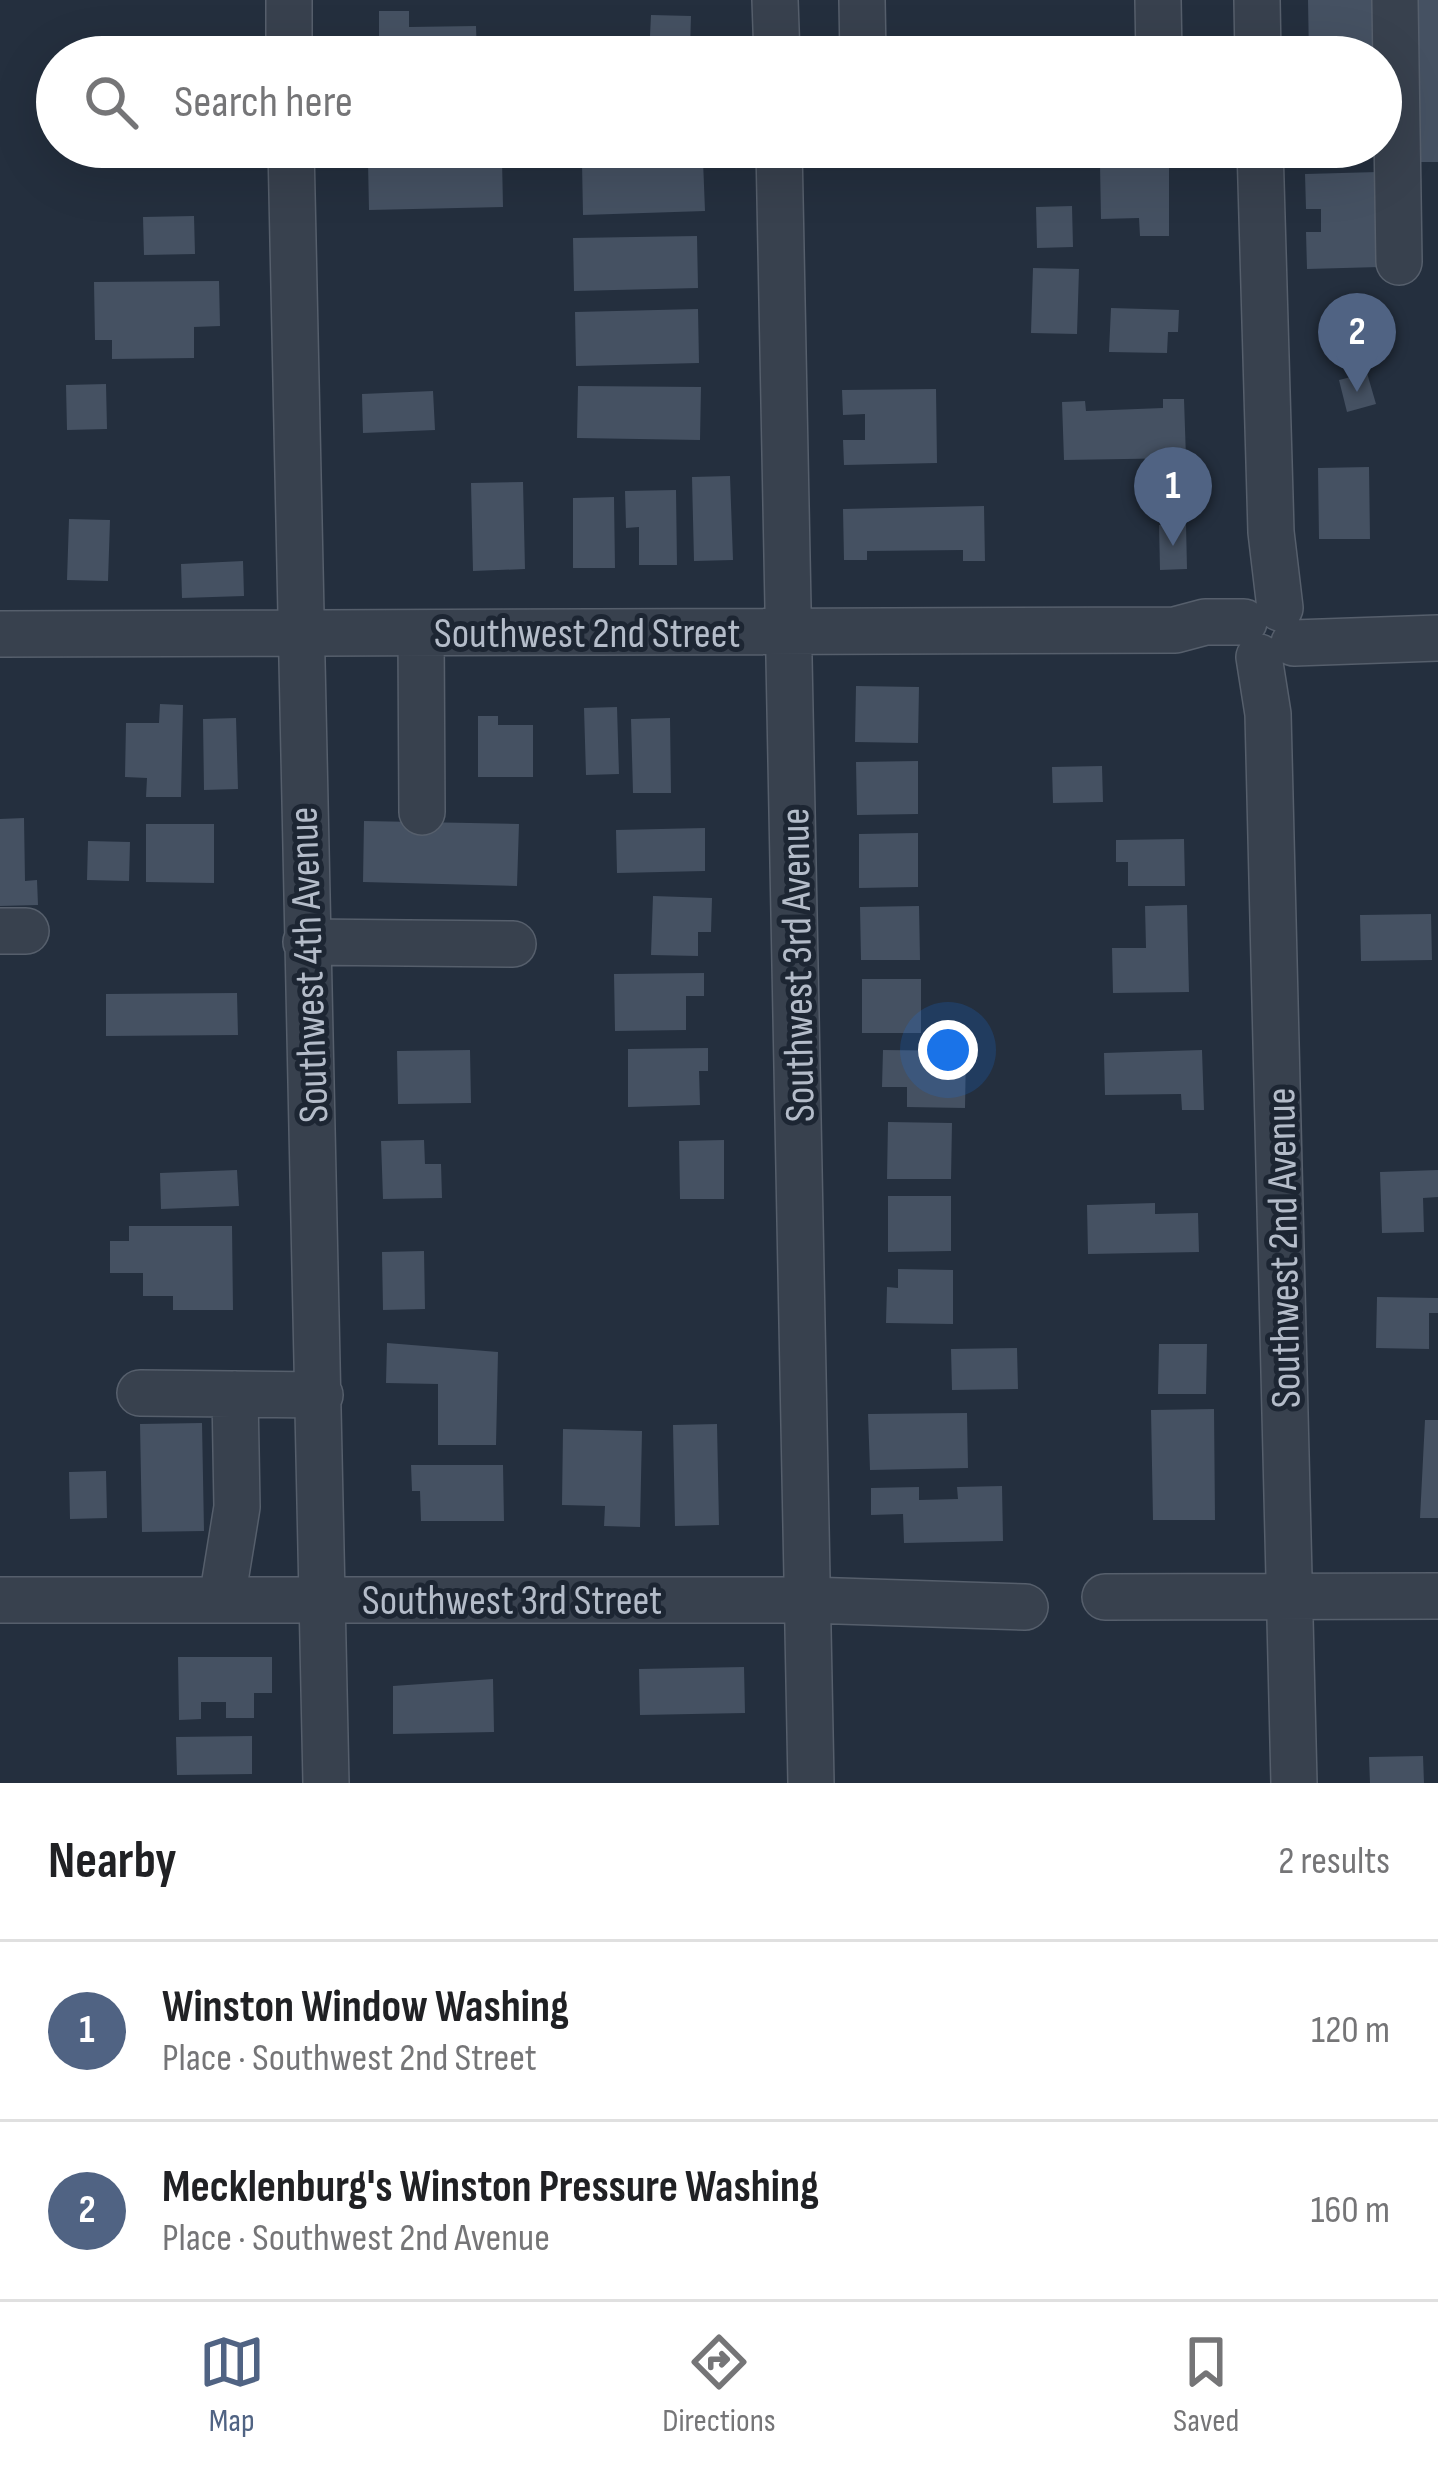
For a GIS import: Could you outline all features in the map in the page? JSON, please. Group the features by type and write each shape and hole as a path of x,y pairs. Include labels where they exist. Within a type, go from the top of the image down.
{"street":[{"path":"289,0 290,36"},
{"path":"775,0 776,36"},
{"path":"862,0 863,36"},
{"path":"1158,0 1159,36"},
{"path":"1256,0 1257,36"},
{"path":"1395,0 1399,36"},
{"path":"1399,262 1418,191 1402,58"},
{"name":"Southwest 4th Avenue","path":"291,168 326,1783"},
{"name":"Southwest 3rd Avenue","path":"779,168 811,1783"},
{"name":"Southwest 2nd Avenue","path":"1261,168 1270,532 1268,713 1294,1783"},
{"name":"Southwest 2nd Street","path":"0,634 1175,630 1205,622 1269,632 1347,623 1375,640 1438,638"},
{"path":"421,634 422,812"},
{"path":"306,942 513,944"},
{"path":"140,1393 320,1395"},
{"path":"222,1599 237,1507 235,1394"},
{"path":"1105,1597 1438,1596"},
{"name":"Southwest 3rd Street","path":"0,1600 808,1600 1024,1606"}],"building":[{"path":"1308,0 1375,0 1376,36 1309,36"},
{"path":"1413,0 1438,0 1438,162 1412,162"},
{"path":"379,11 409,11 409,27 476,26 476,36 379,36"},
{"path":"651,15 691,16 690,36 650,36"},
{"path":"368,168 502,168 503,207 369,210"},
{"path":"582,168 703,168 705,211 583,215"},
{"path":"1100,168 1169,168 1169,236 1140,236 1139,218 1101,219"},
{"path":"1378,172 1380,267 1307,269 1306,232 1321,232 1321,209 1306,209 1305,174"},
{"path":"1072,206 1073,247 1037,248 1036,207"},
{"path":"194,216 195,254 144,255 143,217"},
{"path":"697,236 698,288 574,291 573,238"},
{"path":"1033,268 1079,269 1077,334 1031,333"},
{"path":"219,281 220,326 194,327 194,358 112,359 112,340 95,340 94,282"},
{"path":"1111,308 1179,310 1178,332 1168,332 1167,353 1109,352"},
{"path":"698,309 699,363 576,366 575,312"},
{"path":"1367,373 1376,404 1347,412 1339,380"},
{"path":"106,384 107,429 67,430 66,385"},
{"path":"578,386 701,387 700,440 577,438"},
{"path":"936,389 937,463 844,465 843,440 865,440 865,414 843,415 842,390"},
{"path":"433,391 435,430 363,433 362,394"},
{"path":"1163,399 1184,399 1186,458 1064,460 1062,402 1085,401 1086,411 1163,408"},
{"path":"1369,467 1370,539 1319,539 1318,468"},
{"path":"730,476 733,560 694,561 692,477"},
{"path":"523,482 525,569 473,571 471,483"},
{"path":"676,490 677,565 639,565 639,527 626,528 625,491"},
{"path":"614,497 615,568 573,568 573,498"},
{"path":"984,506 985,561 963,561 963,550 867,551 867,560 844,560 843,509"},
{"path":"69,519 110,520 108,581 67,580"},
{"path":"1186,524 1187,569 1160,570 1159,525"},
{"path":"243,561 244,596 182,598 181,564"},
{"path":"856,686 919,687 918,743 855,742"},
{"path":"160,704 183,705 181,797 146,797 147,778 125,777 126,723 159,723"},
{"path":"617,707 619,774 586,775 584,708"},
{"path":"478,716 498,716 498,725 533,725 533,777 478,777"},
{"path":"236,718 238,789 204,790 203,719"},
{"path":"670,718 671,793 633,793 631,719"},
{"path":"918,761 918,814 857,815 856,762"},
{"path":"1102,766 1103,802 1053,803 1052,767"},
{"path":"24,818 25,881 37,880 38,905 0,906 0,819"},
{"path":"364,821 519,824 517,886 363,882"},
{"path":"146,824 214,824 214,883 146,882"},
{"path":"705,828 705,871 617,873 616,830"},
{"path":"918,833 918,887 859,888 859,834"},
{"path":"1184,839 1185,886 1128,886 1128,862 1116,862 1116,840"},
{"path":"88,841 130,842 129,881 87,880"},
{"path":"653,896 712,898 711,932 698,932 698,956 651,955"},
{"path":"1187,905 1189,992 1113,993 1112,948 1146,948 1145,906"},
{"path":"919,906 920,960 861,960 860,907"},
{"path":"1431,914 1432,960 1361,961 1360,915"},
{"path":"704,973 704,996 686,996 686,1030 615,1031 614,974"},
{"path":"862,979 921,979 921,1033 862,1033"},
{"path":"237,993 238,1035 106,1036 106,994"},
{"path":"708,1048 708,1071 699,1071 700,1105 628,1107 628,1049"},
{"path":"470,1050 471,1103 398,1104 397,1051"},
{"path":"883,1050 966,1051 965,1108 907,1107 907,1087 882,1087"},
{"path":"1202,1050 1204,1110 1182,1110 1181,1094 1105,1095 1104,1053"},
{"path":"888,1122 952,1123 951,1179 887,1179"},
{"path":"424,1140 425,1164 441,1164 442,1198 383,1199 381,1141"},
{"path":"724,1140 724,1199 680,1199 679,1141"},
{"path":"237,1170 239,1206 161,1209 160,1173"},
{"path":"1438,1170 1438,1197 1423,1198 1424,1232 1382,1233 1380,1172"},
{"path":"888,1196 951,1196 951,1251 888,1252"},
{"path":"1155,1203 1155,1214 1198,1213 1199,1252 1088,1254 1087,1205"},
{"path":"129,1226 232,1226 233,1310 173,1310 173,1296 143,1296 143,1273 110,1273 110,1241 129,1241"},
{"path":"424,1251 425,1309 383,1310 382,1252"},
{"path":"898,1269 953,1270 953,1324 886,1323 887,1287 898,1288"},
{"path":"1377,1297 1438,1298 1438,1313 1429,1313 1429,1349 1376,1348"},
{"path":"387,1343 498,1352 496,1445 438,1445 438,1384 386,1383"},
{"path":"1159,1344 1207,1344 1206,1394 1158,1394"},
{"path":"1017,1348 1018,1389 952,1390 951,1349"},
{"path":"1214,1409 1215,1520 1153,1520 1151,1410"},
{"path":"967,1413 968,1468 870,1470 868,1414"},
{"path":"1425,1420 1438,1420 1438,1518 1420,1518"},
{"path":"202,1423 204,1531 142,1532 140,1424"},
{"path":"717,1424 719,1525 675,1526 673,1425"},
{"path":"563,1429 642,1431 640,1527 604,1526 605,1506 562,1505"},
{"path":"411,1465 503,1465 504,1521 421,1521 420,1491 412,1491"},
{"path":"106,1471 107,1518 70,1519 69,1472"},
{"path":"1002,1486 1003,1541 904,1543 903,1514 871,1515 871,1488 919,1487 919,1500 958,1499 957,1487"},
{"path":"178,1657 272,1657 272,1693 254,1693 254,1718 226,1718 226,1702 201,1702 201,1719 179,1720"},
{"path":"744,1667 745,1713 640,1715 639,1669"},
{"path":"493,1679 494,1732 393,1734 393,1686"},
{"path":"252,1736 252,1774 177,1775 176,1737"},
{"path":"1423,1756 1424,1783 1370,1783 1369,1757"}],"place":[{"name":"Mecklenburg's Winston Pressure Washing","path":"1357,392"},
{"name":"Winston Window Washing","path":"1173,546"}]}
